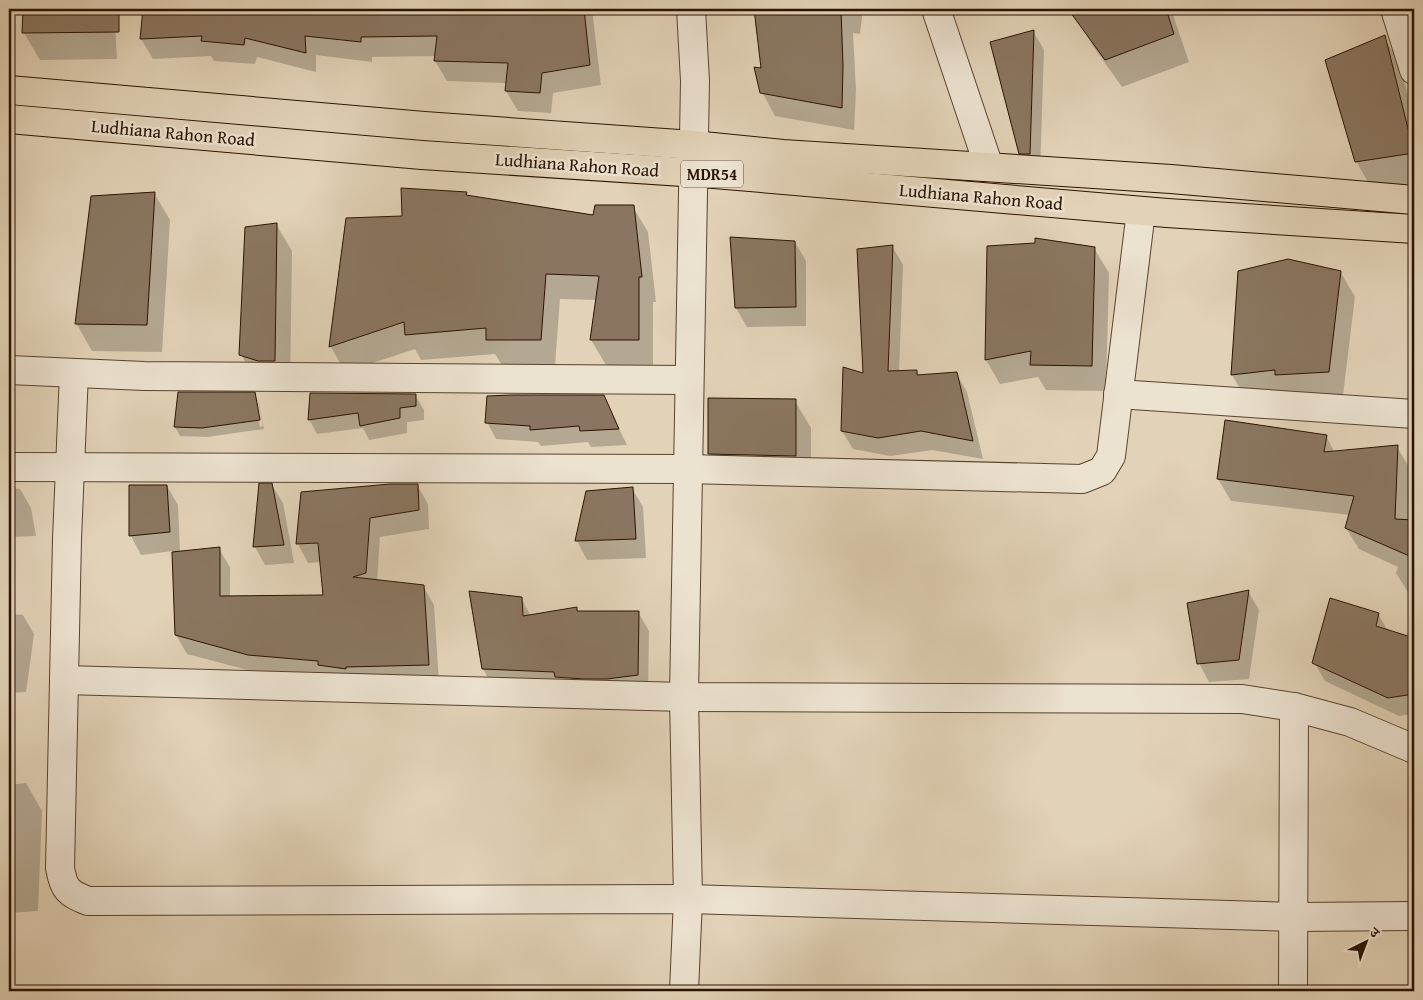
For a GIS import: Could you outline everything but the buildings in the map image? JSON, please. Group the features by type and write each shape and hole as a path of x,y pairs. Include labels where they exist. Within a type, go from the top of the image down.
{"main road":[{"name":"Ludhiana Rahon Road","path":"9,90 424,126 693,145 784,154 1171,179 1414,200"},
{"name":"Ludhiana Rahon Road","path":"9,119 422,155 692,172 1140,211 1414,229"}],"street":[{"path":"684,991 688,899 684,697 695,81 691,9"},
{"path":"936,9 990,167"},
{"path":"1395,9 1414,70"},
{"path":"9,467 70,469 687,469 1082,479 1102,471 1110,456 1140,211"},
{"path":"9,370 144,376 689,380"},
{"path":"74,373 60,868 63,885 72,895 88,902 688,899 1295,917 1414,916"},
{"path":"1118,394 1414,414"},
{"path":"64,680 684,697 1187,697 1242,699 1294,707 1350,722 1414,750"},
{"path":"1293,991 1295,917 1294,707"}]}
